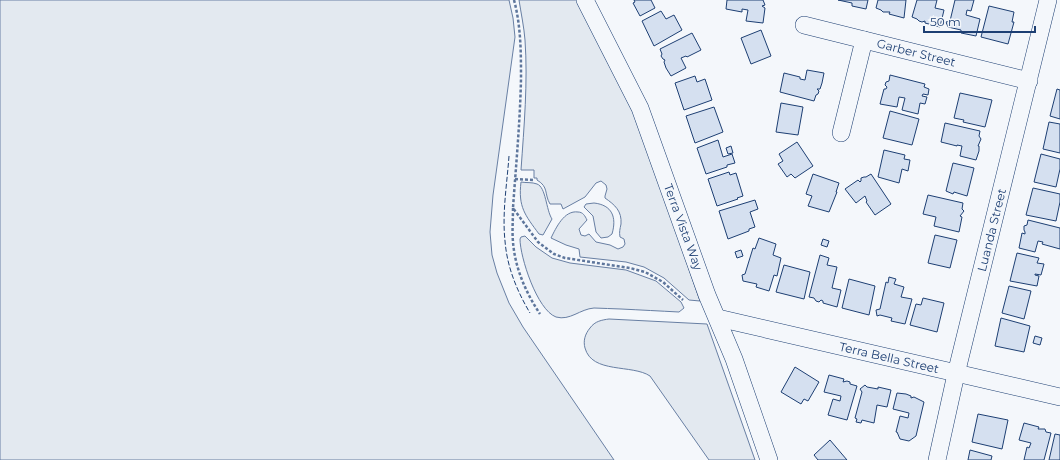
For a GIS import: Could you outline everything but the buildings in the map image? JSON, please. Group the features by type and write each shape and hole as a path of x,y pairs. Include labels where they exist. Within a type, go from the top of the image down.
{"street":[{"name":"Terra Vista Way","path":"585,0 640,108 707,295 734,359 769,460"},
{"name":"Luanda Street","path":"937,460 956,374 1048,0"},
{"name":"Garber Street","path":"804,25 1029,82"},
{"path":"841,133 864,40"},
{"name":"Terra Bella Street","path":"718,318 1060,397"}],"path":[{"path":"514,0 518,14 521,58 521,106 513,208 513,244 515,258 527,293 540,314"},
{"path":"515,179 534,180"},
{"path":"513,208 538,242 554,254 565,258 630,268 645,272 663,282 683,300"}],"shaded area":[{"path":"0,0 509,0 515,37 493,195 490,232 492,255 497,273 509,303 523,327 614,460 0,460"},
{"path":"519,0 578,0 640,126 700,301 689,300 664,278 644,267 626,262 580,257 579,249 551,238 561,220 573,212 580,212 583,213 587,220 579,229 581,235 585,236 589,234 596,242 610,245 618,249 623,247 625,244 624,239 620,237 621,219 619,212 615,206 605,198 607,189 606,185 601,181 596,183 585,197 563,209 561,204 550,204 545,188 537,180 537,178 534,178 534,170 521,170 526,56 525,35"},
{"path":"521,182 537,184 542,189 552,219 543,235 539,234 526,216 521,198"},
{"path":"594,203 605,206 612,213 614,222 612,234 608,237 601,238 596,232 593,216 584,207 586,204"},
{"path":"525,236 536,247 552,258 570,263 626,270 656,281 681,302 684,308 679,312 594,308 566,317 556,317 542,304 526,270 520,239 521,237"},
{"path":"609,319 707,324 755,460 709,460 650,376 642,372 604,365 596,362 589,356 584,345 584,340 587,333 596,322"}],"fence":[{"path":"509,156 504,220 506,251 513,278 530,313"}]}
